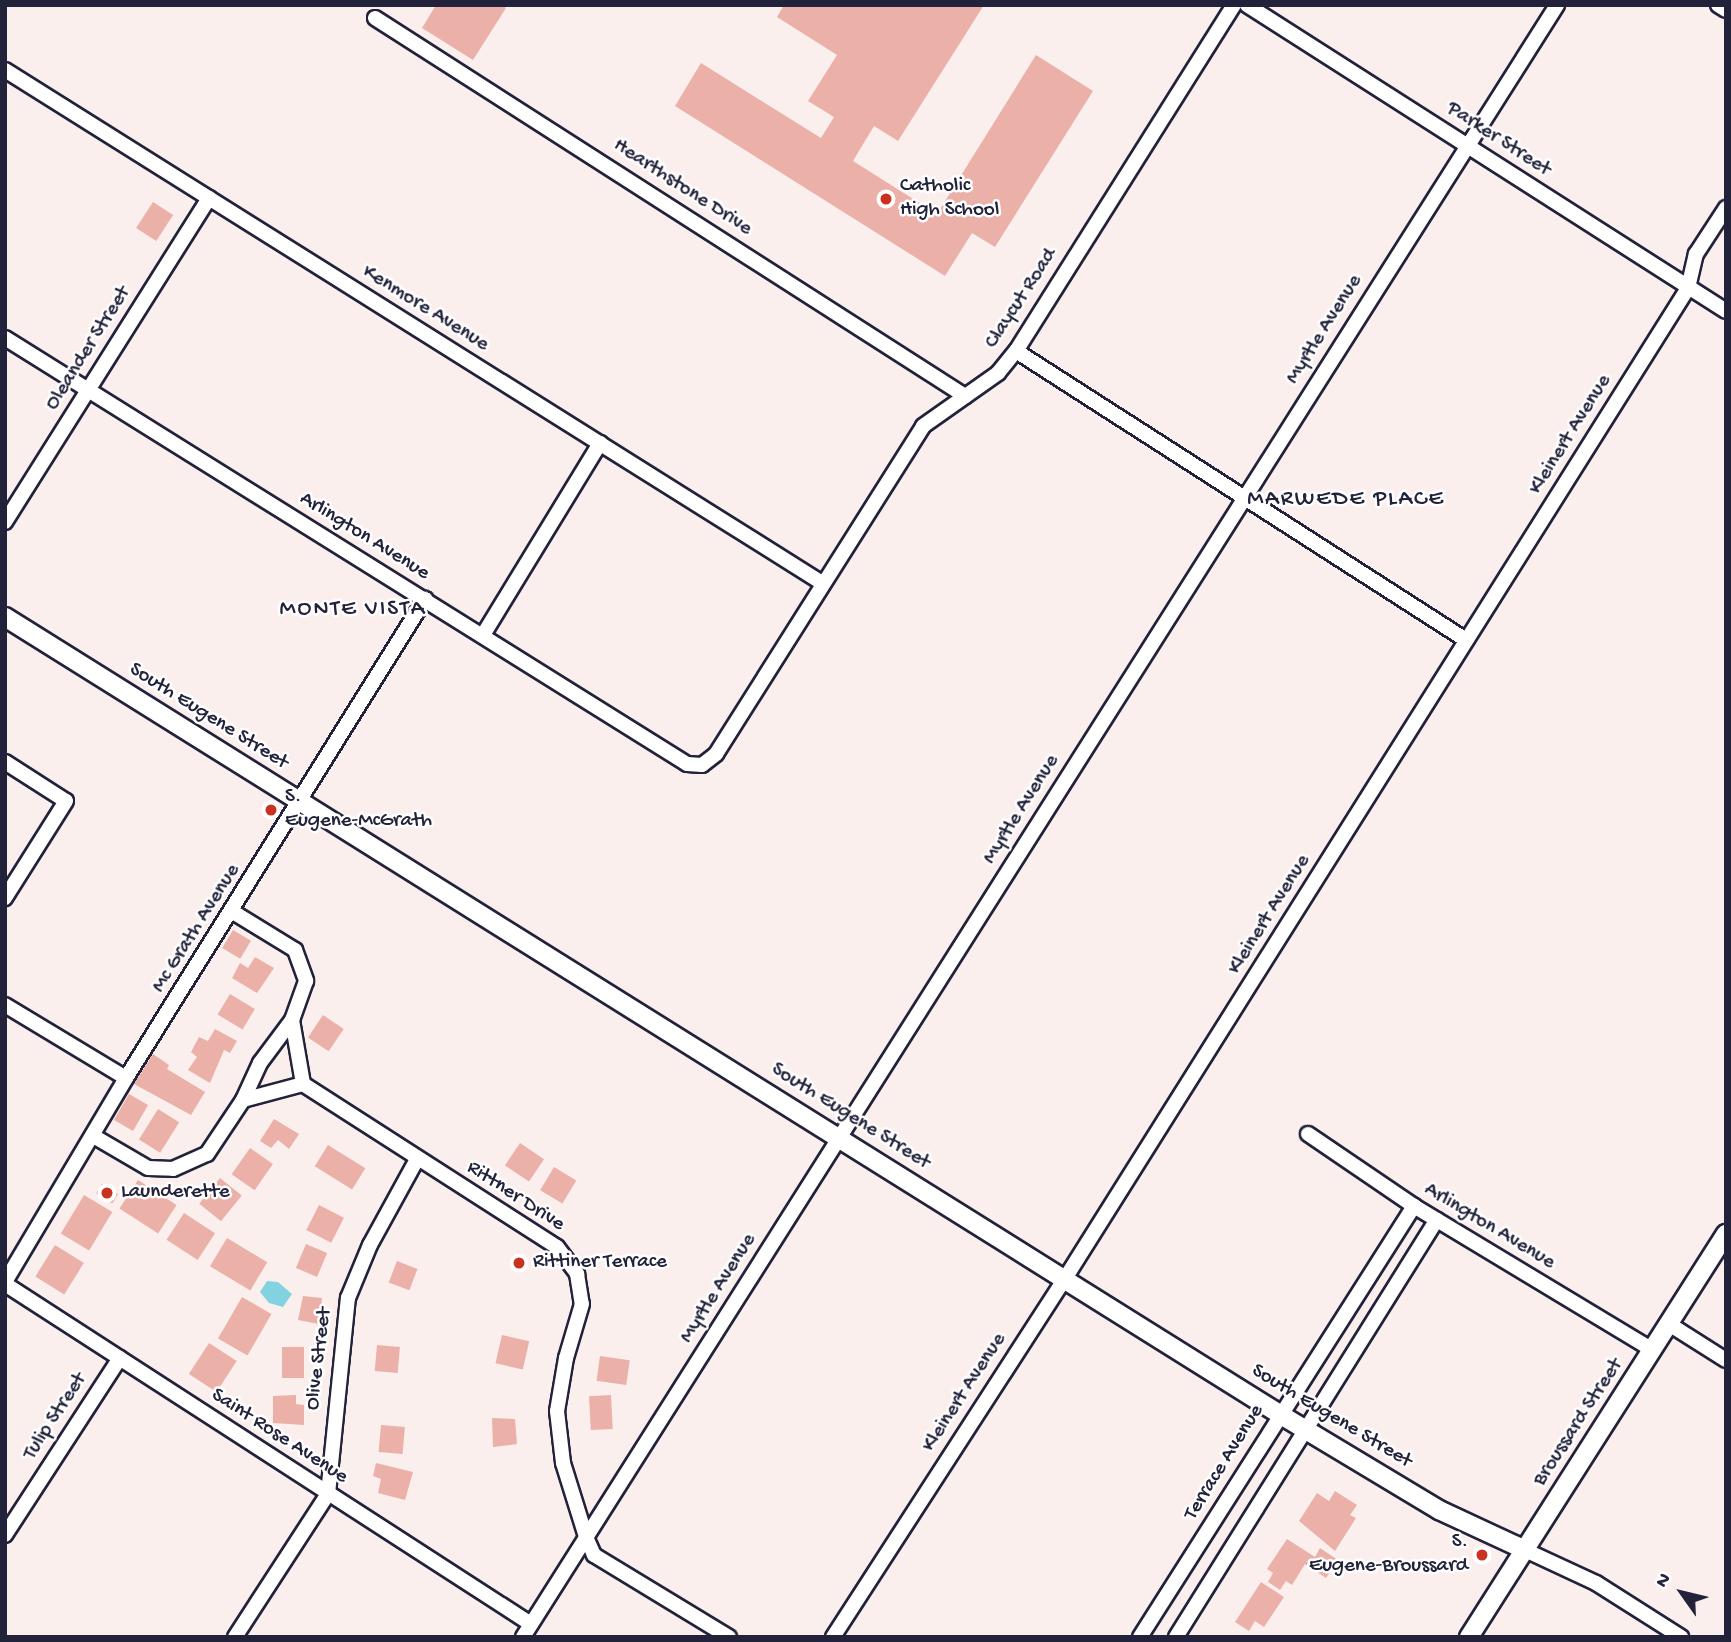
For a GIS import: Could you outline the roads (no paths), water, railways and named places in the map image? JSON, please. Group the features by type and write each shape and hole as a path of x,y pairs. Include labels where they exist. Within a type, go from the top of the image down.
{"street":[{"name":"Claycut Road","path":"702,765 716,754 923,426 998,373 1016,351 1234,5"},
{"name":"Parker Street","path":"1247,5 1726,311"},
{"name":"Myrtle Avenue","path":"527,1630 1557,5"},
{"path":"1718,5 1726,10"},
{"name":"Hearthstone Drive","path":"375,18 965,396"},
{"name":"Kenmore Avenue","path":"5,70 822,583"},
{"name":"Oleander Street","path":"5,522 209,198"},
{"name":"Kleinert Avenue","path":"833,1637 1066,1277 1688,288 1696,254 1726,208"},
{"name":"Arlington Avenue","path":"5,338 687,764 702,765"},
{"path":"1016,351 1466,640"},
{"path":"483,635 600,443"},
{"name":"Mc Grath Avenue","path":"5,1283 95,1136 126,1078 233,912 425,600"},
{"name":"South Eugene Street","path":"5,617 1066,1277 1281,1415 1439,1510 1596,1583 1681,1637"},
{"path":"5,762 66,801 5,898"},
{"path":"95,1136 148,1168 173,1169 207,1154 243,1100 260,1063 292,1020 306,981 295,950 233,912"},
{"path":"5,1005 126,1078"},
{"path":"243,1100 303,1084 292,1020"},
{"name":"Rittner Drive","path":"303,1084 557,1247 577,1274 582,1304 566,1358 557,1411 563,1464 586,1537"},
{"name":"Arlington Avenue","path":"1308,1134 1414,1206 1653,1350"},
{"name":"Olive Street","path":"235,1637 328,1494 348,1298 370,1245 417,1159"},
{"name":"Terrace Avenue","path":"1140,1637 1414,1206"},
{"path":"1176,1637 1437,1220"},
{"name":"Broussard Street","path":"1469,1637 1726,1234"},
{"name":"Saint Rose Avenue","path":"5,1283 328,1494 527,1630"},
{"path":"1669,1324 1726,1360"},
{"name":"Tulip Street","path":"5,1535 120,1358"},
{"path":"586,1537 594,1555 729,1637"}],"water":[{"path":"267,1281 278,1282 292,1294 283,1307 269,1303 260,1292"}],"place":[{"name":"Catholic High School","path":"886,199"},
{"name":"S. Eugene-McGrath","path":"271,810"},
{"name":"Launderette","path":"107,1193"},
{"name":"Rittiner Terrace","path":"519,1263"},
{"name":"S. Eugene-Broussard","path":"1482,1555"}],"district":[{"name":"MARWEDE PLACE","path":"1346,500"},
{"name":"MONTE VISTA","path":"353,610"}]}
